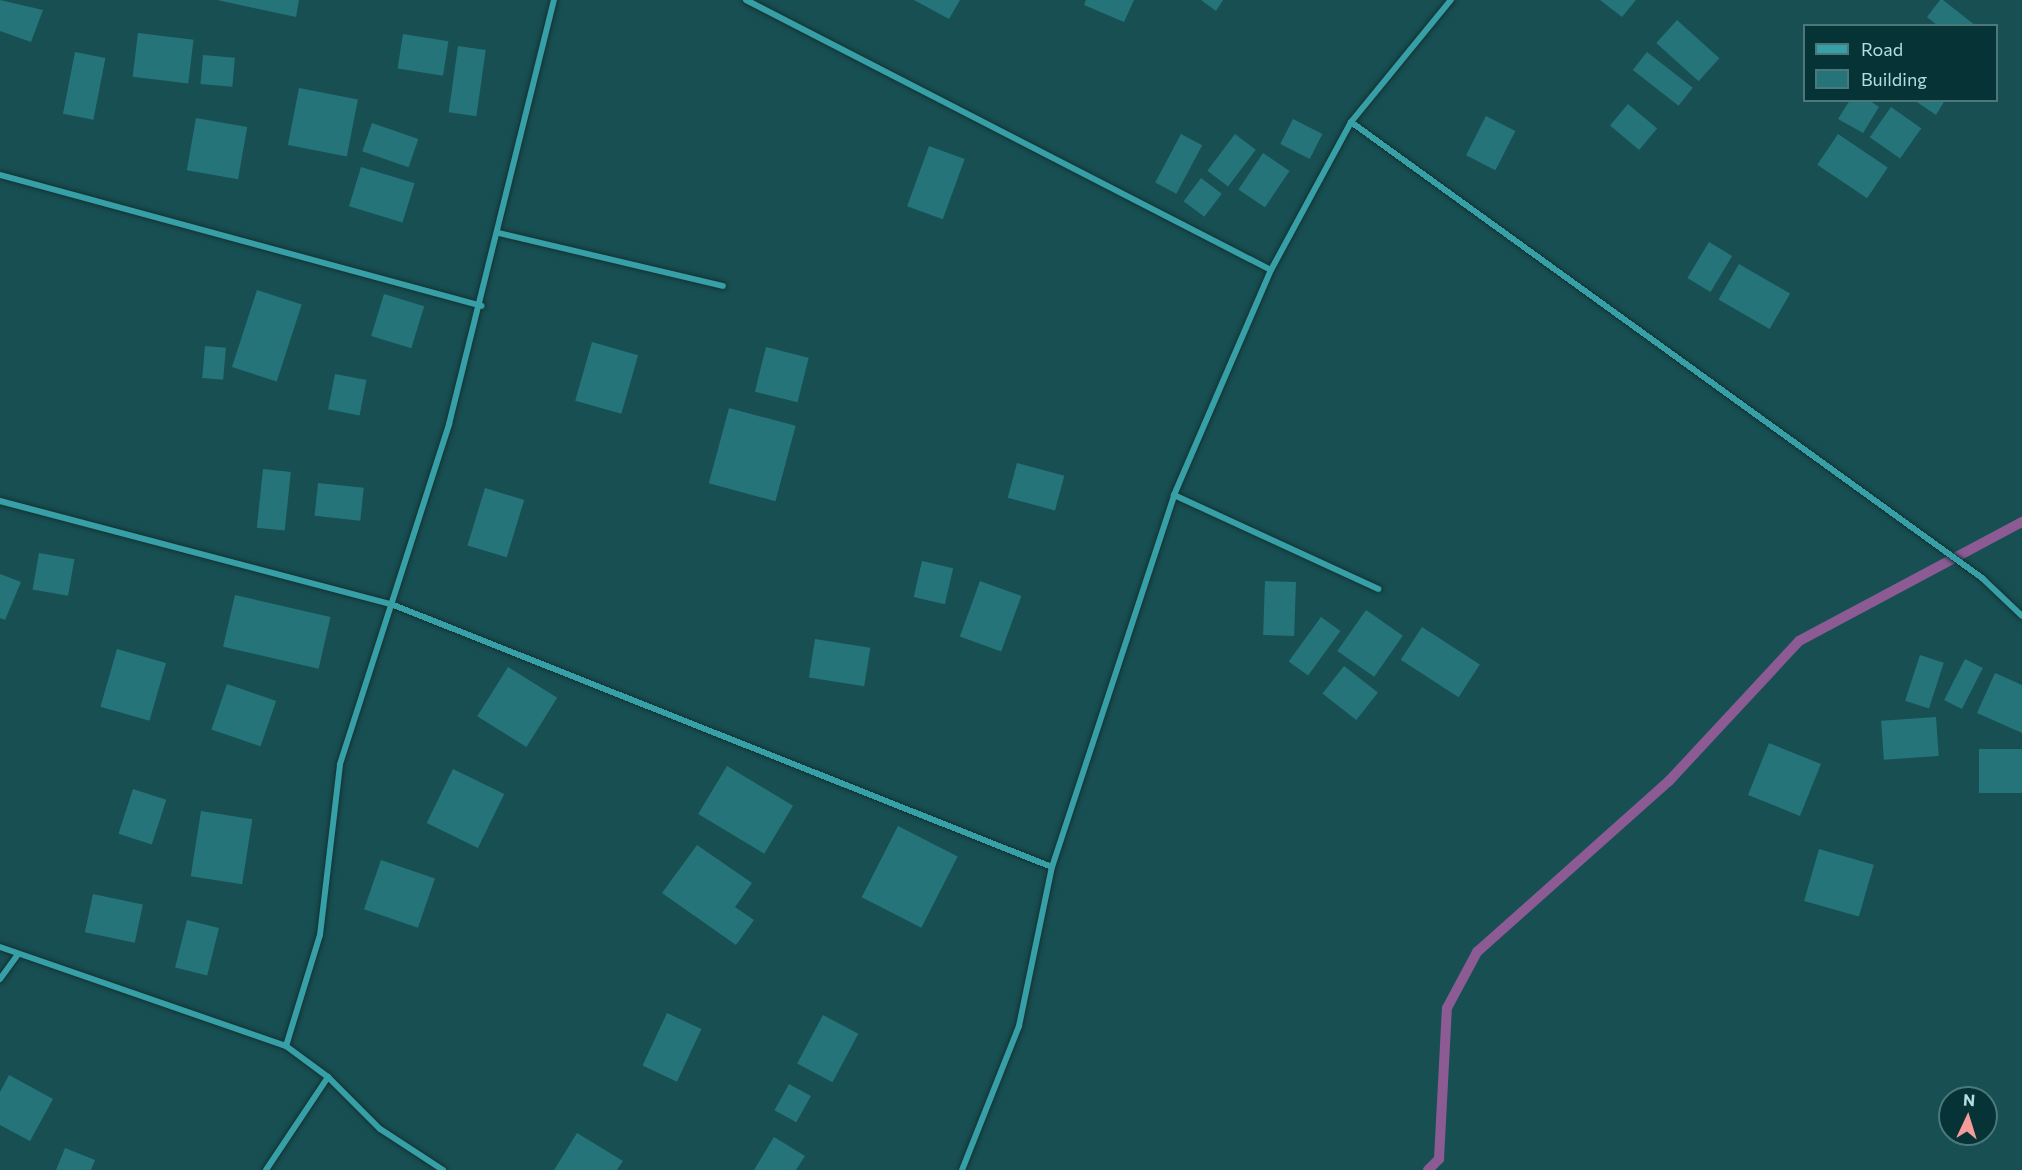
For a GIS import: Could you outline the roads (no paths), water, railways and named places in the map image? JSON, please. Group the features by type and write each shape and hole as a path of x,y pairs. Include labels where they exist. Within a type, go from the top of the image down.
{"street":[{"path":"286,1046 320,935 340,764 482,306 554,0"},
{"path":"746,0 1272,270"},
{"path":"962,1170 1020,1026 1052,867 1174,495 1272,270 1351,122 1450,0"},
{"path":"1351,122 1982,578 2022,616"},
{"path":"0,175 482,306"},
{"path":"498,233 723,286"},
{"path":"1174,495 1378,589"},
{"path":"0,501 391,604 1052,867"},
{"path":"0,947 286,1046 328,1077 380,1129 443,1170"},
{"path":"0,979 18,954"},
{"path":"266,1170 328,1077"}],"waterway":[{"path":"1428,1170 1439,1159 1447,1008 1477,952 1669,781 1799,641 2022,522"}]}
